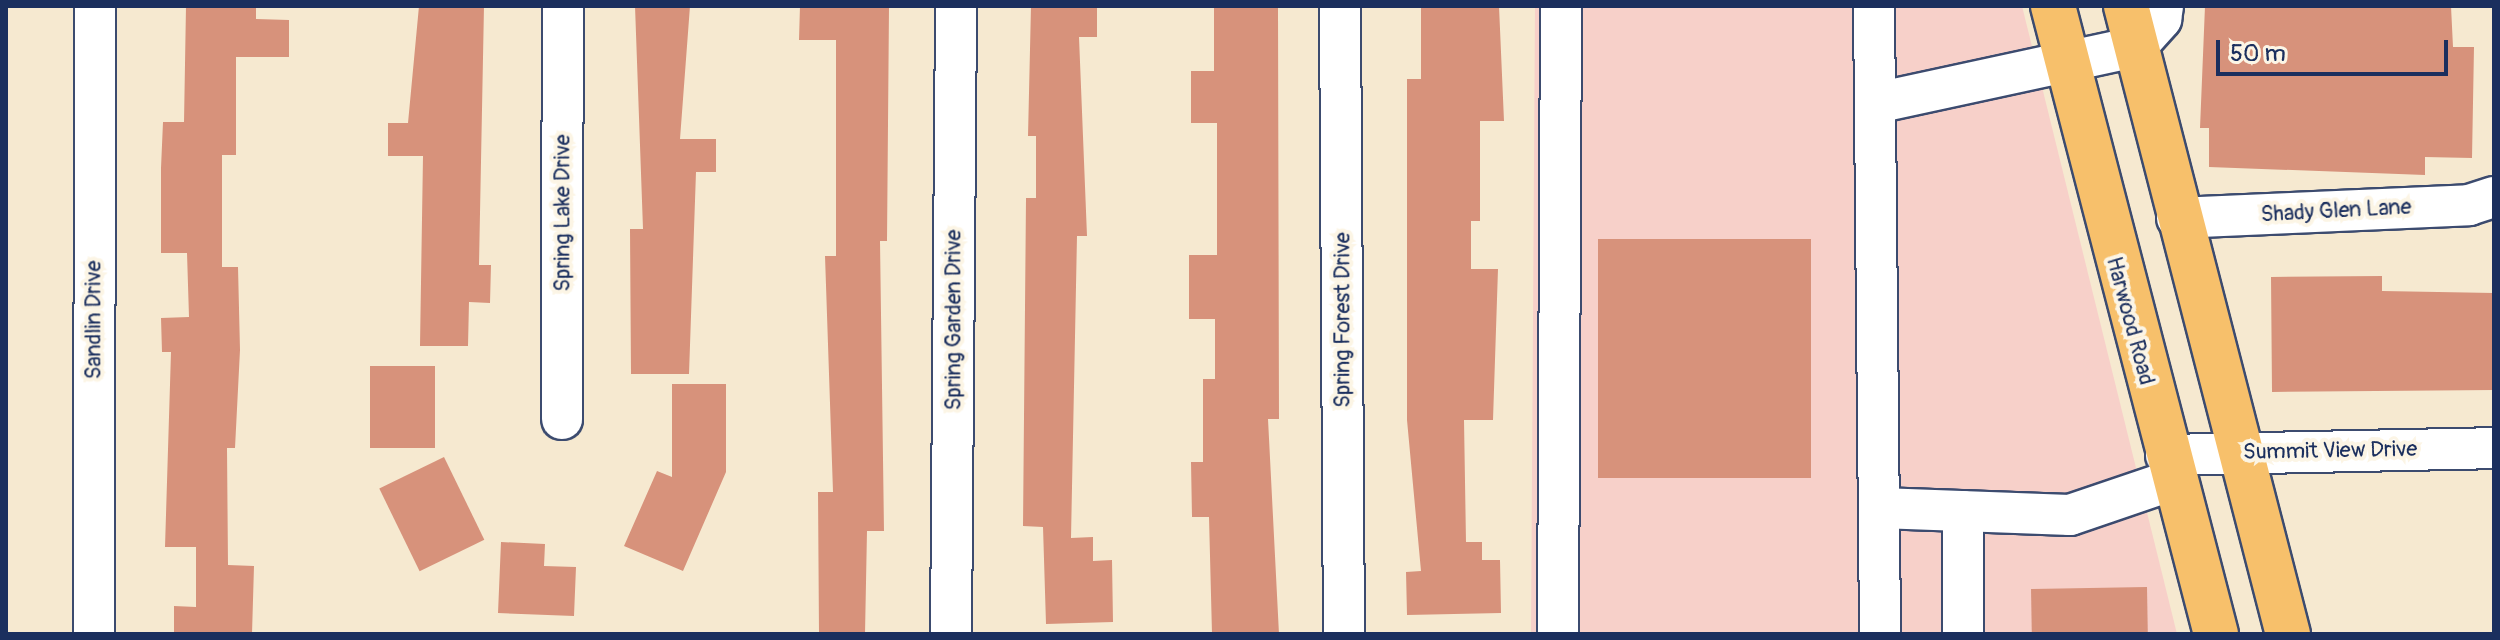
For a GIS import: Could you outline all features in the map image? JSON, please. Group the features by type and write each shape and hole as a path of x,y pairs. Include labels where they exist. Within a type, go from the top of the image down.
{"main road":[{"name":"Harwood Road","path":"2053,6 2170,467 2216,634"},
{"path":"2131,27 2177,218 2288,634"}],"street":[{"name":"Sandlin Drive","path":"94,634 95,6"},
{"name":"Spring Lake Drive","path":"562,419 563,6"},
{"name":"Spring Garden Drive","path":"951,634 956,6"},
{"name":"Spring Forest Drive","path":"1340,6 1344,634"},
{"path":"1558,634 1561,6"},
{"path":"1874,6 1880,634"},
{"path":"1876,103 2066,63 2131,27 2161,19 2163,6"},
{"name":"Shady Glen Lane","path":"2177,218 2469,205 2494,197"},
{"name":"Summit View Drive","path":"1880,508 2070,515 2170,467 2241,453 2494,448"},
{"path":"1963,511 1963,634"}],"shaded area":[{"path":"1535,6 2022,6 2177,634 1531,634"}],"building":[{"path":"186,6 256,6 256,19 289,20 289,57 236,57 236,155 222,155 222,267 238,267 240,350 235,448 227,448 228,565 254,566 252,634 174,634 174,606 196,607 196,547 165,547 171,352 162,352 161,318 189,317 187,253 161,253 161,168 163,122 184,122"},
{"path":"419,6 484,6 479,265 491,265 490,303 469,302 468,346 420,346 423,156 388,156 388,123 408,123"},
{"path":"635,6 690,6 680,139 716,139 716,172 696,172 689,374 631,374 630,229 643,229"},
{"path":"800,6 889,7 887,241 880,241 884,531 867,531 865,634 819,633 818,492 833,492 825,256 836,256 836,40 799,40"},
{"path":"1031,6 1097,6 1097,37 1079,37 1087,236 1077,236 1071,538 1093,537 1093,561 1112,560 1113,622 1046,624 1043,527 1023,526 1026,198 1036,198 1036,136 1028,136"},
{"path":"1214,6 1278,6 1279,419 1268,419 1279,634 1212,634 1209,517 1192,517 1191,462 1203,462 1203,379 1215,379 1215,319 1189,319 1189,255 1217,255 1217,123 1191,123 1191,71 1214,71"},
{"path":"1421,6 1499,6 1504,121 1480,121 1480,221 1471,221 1471,269 1498,269 1493,420 1464,420 1466,542 1482,542 1482,560 1500,560 1501,613 1407,615 1406,572 1421,571 1407,420 1407,79 1421,79"},
{"path":"2205,6 2451,6 2453,47 2474,47 2472,158 2425,157 2425,175 2209,167 2209,128 2200,128"},
{"path":"1598,239 1811,239 1811,478 1598,478"},
{"path":"2382,276 2382,291 2494,293 2494,390 2272,392 2271,277"},
{"path":"370,366 435,366 435,448 370,448"},
{"path":"672,384 726,384 726,472 683,571 624,546 657,471 672,477"},
{"path":"444,457 484,540 420,571 379,489"},
{"path":"501,542 545,544 544,566 576,567 574,616 498,613"},
{"path":"2147,587 2148,634 2032,634 2031,589"}]}
